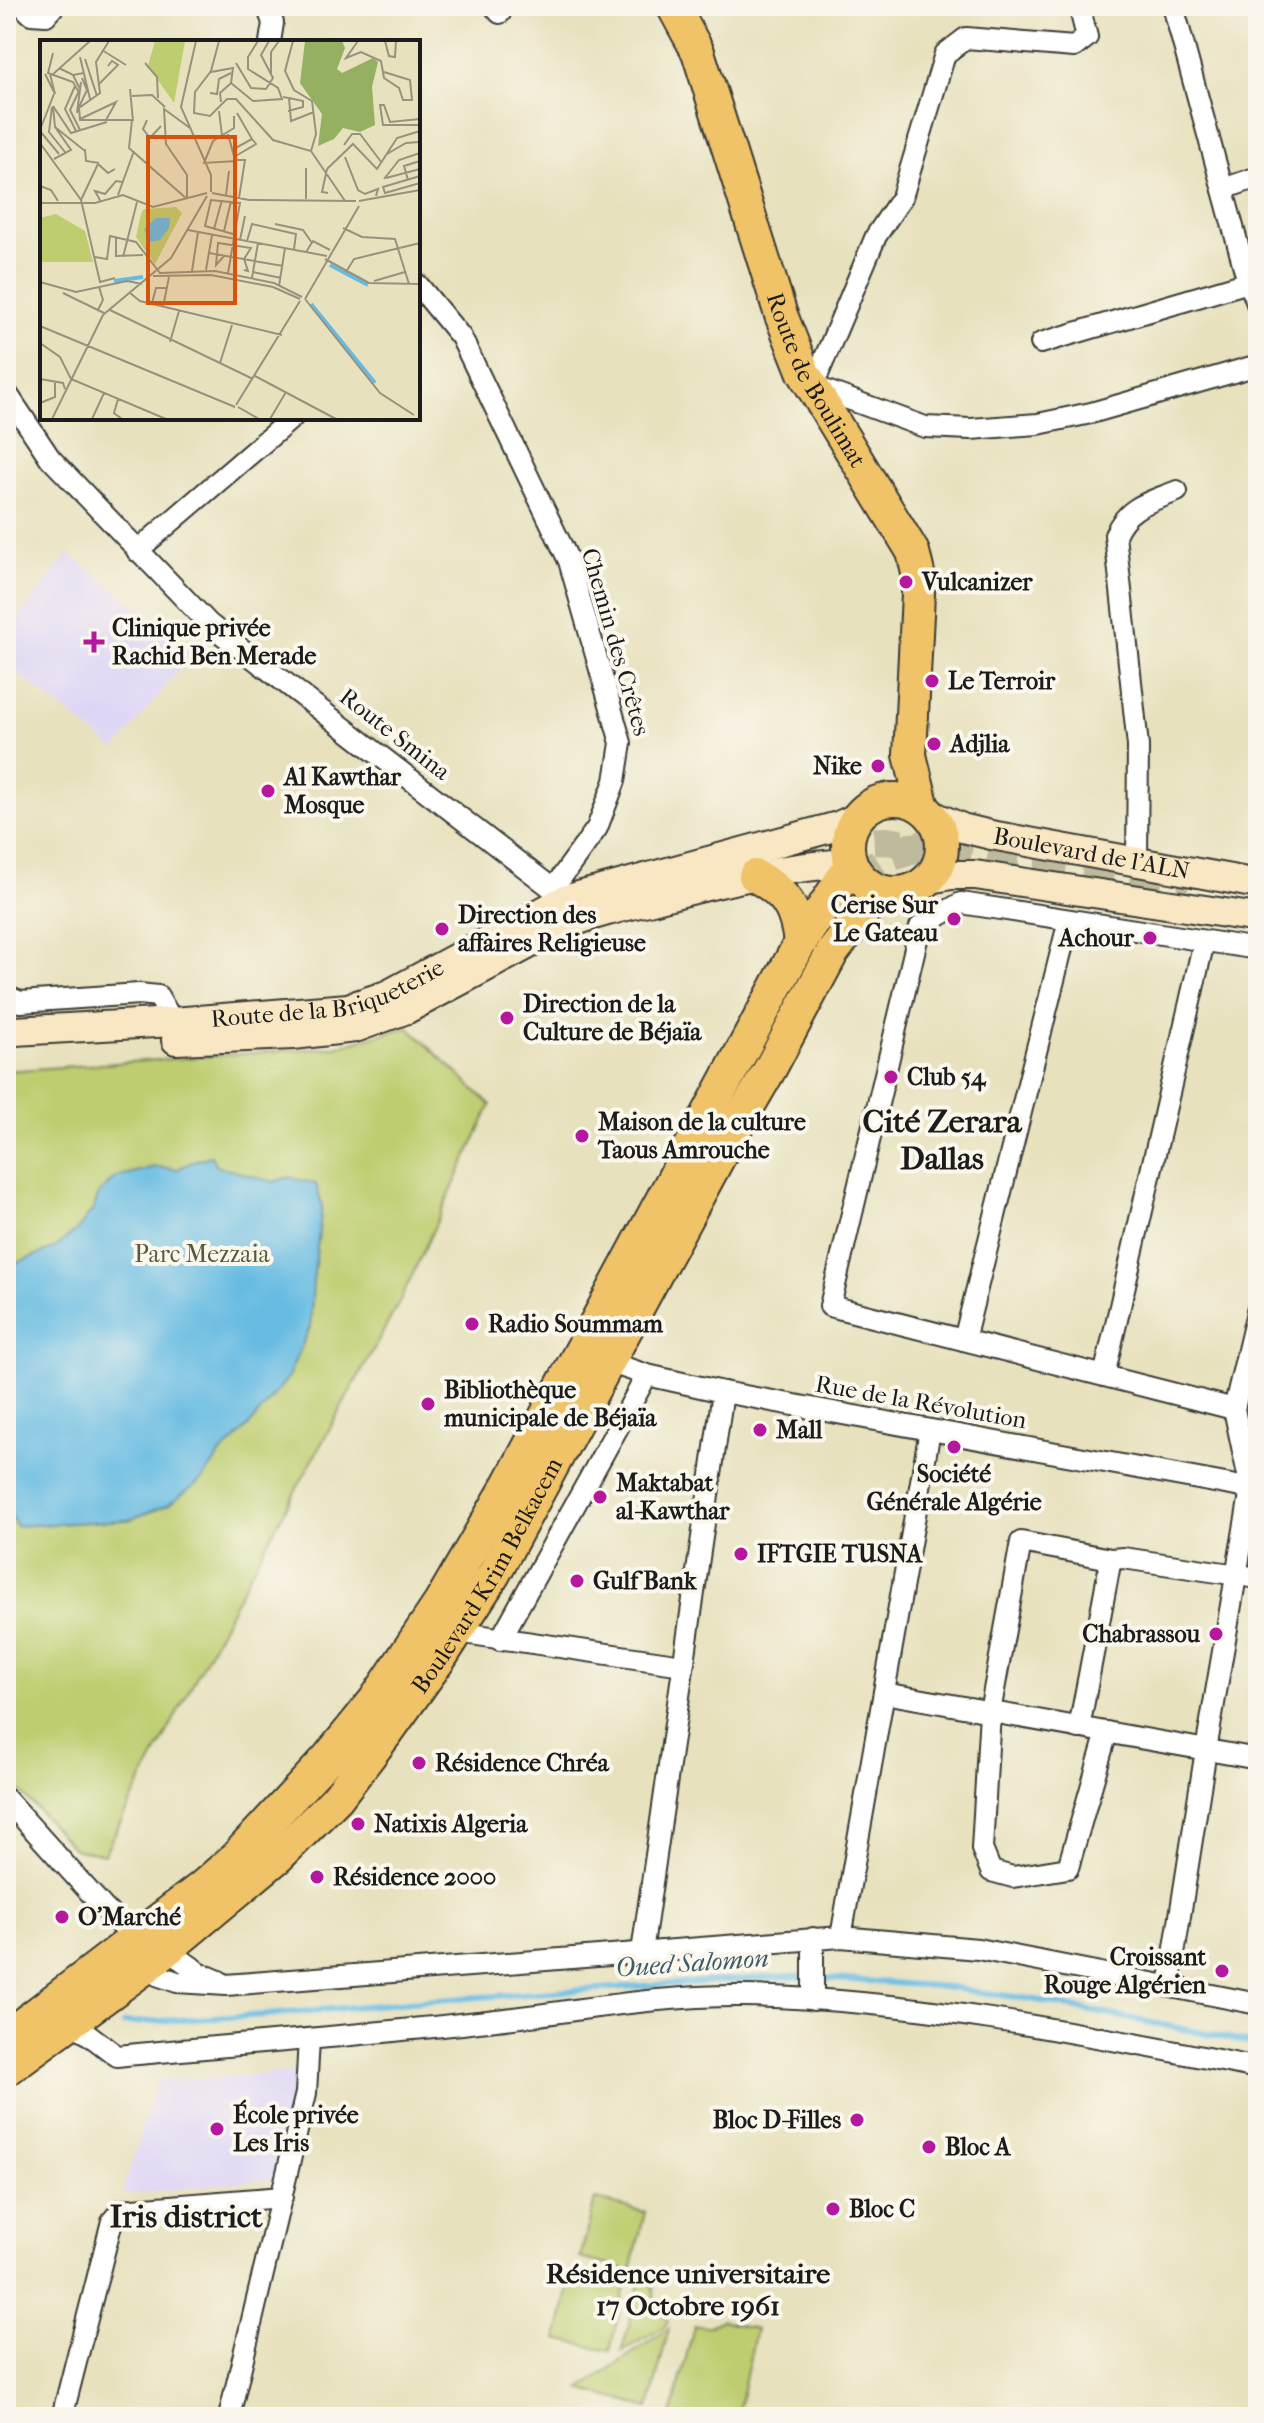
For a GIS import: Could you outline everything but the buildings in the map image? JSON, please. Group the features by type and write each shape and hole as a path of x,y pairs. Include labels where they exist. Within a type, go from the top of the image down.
{"main road":[{"name":"Route de Boulimat","path":"673,6 698,52 781,315 804,373 913,552 918,573 918,594 910,755 905,773 896,788 871,808"},
{"name":"Route de Boulimat","path":"910,755 926,811"},
{"path":"904,800 926,811 937,823 943,846 937,869 930,879 909,892 886,893 869,886 851,864 848,839 871,808 904,800"},
{"name":"Boulevard Krim Belkacem","path":"6,2037 150,1952 327,1759 375,1700 440,1603 509,1484 800,943 851,864"},
{"path":"755,876 770,884 792,908 800,943"},
{"name":"Boulevard Krim Belkacem","path":"6,2070 72,2022 150,1952 278,1857 337,1798 388,1731 494,1574 832,953 872,901 886,893"}],"street":[{"path":"23,6 31,14 46,15 54,6"},
{"path":"267,6 273,23 270,40"},
{"path":"1079,6 1087,37 1074,47 966,38 945,54 902,197 876,236 813,386 925,427 971,429 1038,424 1091,413 1258,365"},
{"path":"1041,343 1255,296 1173,6"},
{"path":"1223,189 1258,177"},
{"name":"Chemin des Crêtes","path":"420,287 461,337 569,561 621,743 615,781 597,828 559,895"},
{"name":"Route Smina","path":"6,392 12,414 50,458 209,624 559,895"},
{"path":"137,551 290,420"},
{"path":"1137,861 1138,746 1115,535 1121,519 1139,507 1177,491"},
{"name":"Route de la Briqueterie","path":"10,1040 173,1022 348,1008 387,995 559,895 838,826 871,808"},
{"name":"Boulevard de l'ALN","path":"926,811 962,828 991,835 1258,884"},
{"name":"Route de la Briqueterie","path":"10,1040 133,1042 293,1035 355,1028 407,1009 583,918 703,886 851,864"},
{"name":"Boulevard de l'ALN","path":"930,879 975,875 1258,918"},
{"path":"1234,1409 830,1306 920,927 961,903 1258,949"},
{"path":"964,1340 1069,920"},
{"path":"1104,1376 1204,941"},
{"path":"10,1040 13,999 158,996 173,1022"},
{"path":"1169,1986 1206,1750 1255,1490 1234,1409 1258,1308"},
{"name":"Rue de la Révolution","path":"579,1351 647,1375 723,1392 1255,1490"},
{"path":"500,1640 647,1375"},
{"path":"642,1952 723,1392"},
{"path":"841,1937 930,1430"},
{"path":"1107,1732 1068,1868 1013,1877 991,1871 982,1849 990,1712 1021,1542 1111,1559 1123,1558 1258,1578"},
{"path":"1079,1728 1111,1559"},
{"path":"457,1632 683,1665"},
{"path":"884,1693 1258,1759"},
{"path":"6,1799 93,1896 150,1952 167,1981 226,1985 642,1952 813,1946 841,1937 978,1949 1258,2004"},
{"path":"813,1946 813,1996"},
{"path":"72,2022 117,2056 496,2020 626,2003 742,1996 813,1996 911,2008 1140,2045 1258,2068"},
{"path":"229,2417 306,2093 309,2039"},
{"path":"62,2417 112,2221 121,2210 282,2197"},
{"path":"6,2415 15,2417"}],"shaded area":[{"name":"Clinique privée Rachid Ben Merade","path":"69,554 193,652 115,750 6,664 6,633"},
{"name":"École privée Les Iris","path":"305,2071 282,2177 122,2195 156,2082"}],"green space":[{"name":"Parc Mezzaia","path":"408,1027 491,1105 401,1299 247,1579 104,1854 74,1849 6,1776 6,1071 335,1047"},
{"path":"595,2199 645,2212 631,2271 580,2258"},
{"path":"573,2270 626,2282 610,2351 557,2339"},
{"path":"641,2279 652,2283 657,2304 668,2321 664,2327 622,2351"},
{"path":"721,2320 756,2329 737,2417 671,2417 694,2326 710,2326"},
{"path":"669,2328 649,2408 580,2389"}],"water":[{"path":"211,1156 216,1166 274,1182 289,1177 316,1184 322,1206 310,1327 287,1379 249,1426 219,1456 203,1479 168,1505 129,1520 16,1526 6,1507 6,1267 55,1248 77,1230 94,1208 99,1193 116,1177 155,1167 178,1169"}],"waterway":[{"name":"Oued Salomon","path":"124,2023 791,1976 935,1986 1031,1999 1258,2044"}],"tunnel":[{"path":"790,848 886,841 932,847"},
{"path":"828,924 872,869 890,856 910,849 932,847 998,859 1157,879 1188,879"}],"place":[{"name":"Vulcanizer","path":"906,582"},
{"name":"Clinique privée Rachid Ben Merade","path":"94,642"},
{"name":"Le Terroir","path":"932,681"},
{"name":"Adjlia","path":"934,744"},
{"name":"Nike","path":"878,766"},
{"name":"Al Kawthar Mosque","path":"268,791"},
{"name":"Cerise Sur Le Gateau","path":"954,919"},
{"name":"Direction des affaires Religieuse","path":"442,929"},
{"name":"Achour","path":"1150,938"},
{"name":"Direction de la Culture de Béjaïa","path":"507,1018"},
{"name":"Club 54","path":"891,1077"},
{"name":"Maison de la culture Taous Amrouche","path":"582,1136"},
{"name":"Radio Soummam","path":"472,1324"},
{"name":"Bibliothèque municipale de Béjaïa","path":"428,1404"},
{"name":"Mall","path":"760,1430"},
{"name":"Société Générale Algérie","path":"954,1447"},
{"name":"Maktabat al-Kawthar","path":"600,1497"},
{"name":"IFTGIE TUSNA","path":"741,1554"},
{"name":"Gulf Bank","path":"577,1581"},
{"name":"Chabrassou","path":"1216,1634"},
{"name":"Résidence Chréa","path":"419,1763"},
{"name":"Natixis Algeria","path":"358,1824"},
{"name":"Résidence 2000","path":"317,1877"},
{"name":"O'Marché","path":"62,1917"},
{"name":"Croissant Rouge Algérien","path":"1222,1971"},
{"name":"Bloc D-Filles","path":"857,2120"},
{"name":"École privée Les Iris","path":"217,2129"},
{"name":"Bloc A","path":"929,2147"},
{"name":"Bloc C","path":"833,2209"}],"district":[{"name":"Cité Zerara Dallas","path":"942,1140"},
{"name":"Iris district","path":"186,2216"},
{"name":"Résidence universitaire 17 Octobre 1961","path":"688,2289"}]}
